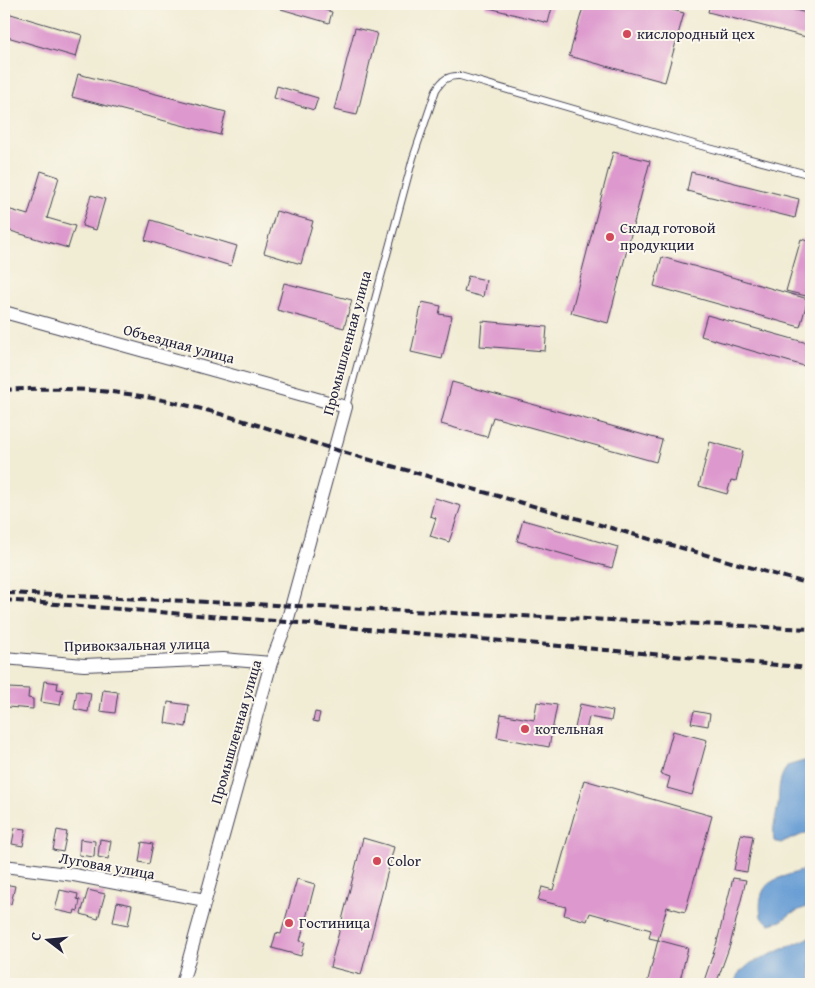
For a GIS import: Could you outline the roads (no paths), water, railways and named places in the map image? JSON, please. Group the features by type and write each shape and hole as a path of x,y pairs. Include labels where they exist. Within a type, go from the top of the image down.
{"street":[{"name":"Объездная улица","path":"4,312 346,407"},
{"name":"Промышленная улица","path":"182,984 271,663 287,622 346,407"},
{"name":"Привокзальная улица","path":"4,658 84,665 223,659 271,663"},
{"name":"Луговая улица","path":"4,866 74,875 205,900"}],"lane":[{"name":"Промышленная улица","path":"346,407 413,158 436,90 448,76 460,76 694,144 811,175"}],"water":[{"path":"811,759 811,831 781,843 774,841 780,785 784,772 787,766"},
{"path":"811,867 811,905 792,913 781,921 770,924 761,917 760,903 762,893 767,886 781,877"},
{"path":"811,937 811,984 734,984 738,974 751,963"}],"railway":[{"path":"4,390 59,389 97,391 134,395 206,410 367,459 811,583"},
{"path":"7,593 811,629"},
{"path":"4,600 287,622 811,668"}],"place":[{"name":"кислородный цех","path":"627,34"},
{"name":"Склад готовой продукции","path":"610,237"},
{"name":"котельная","path":"525,729"},
{"name":"Color","path":"377,861"},
{"name":"Гостиница","path":"289,923"}]}
